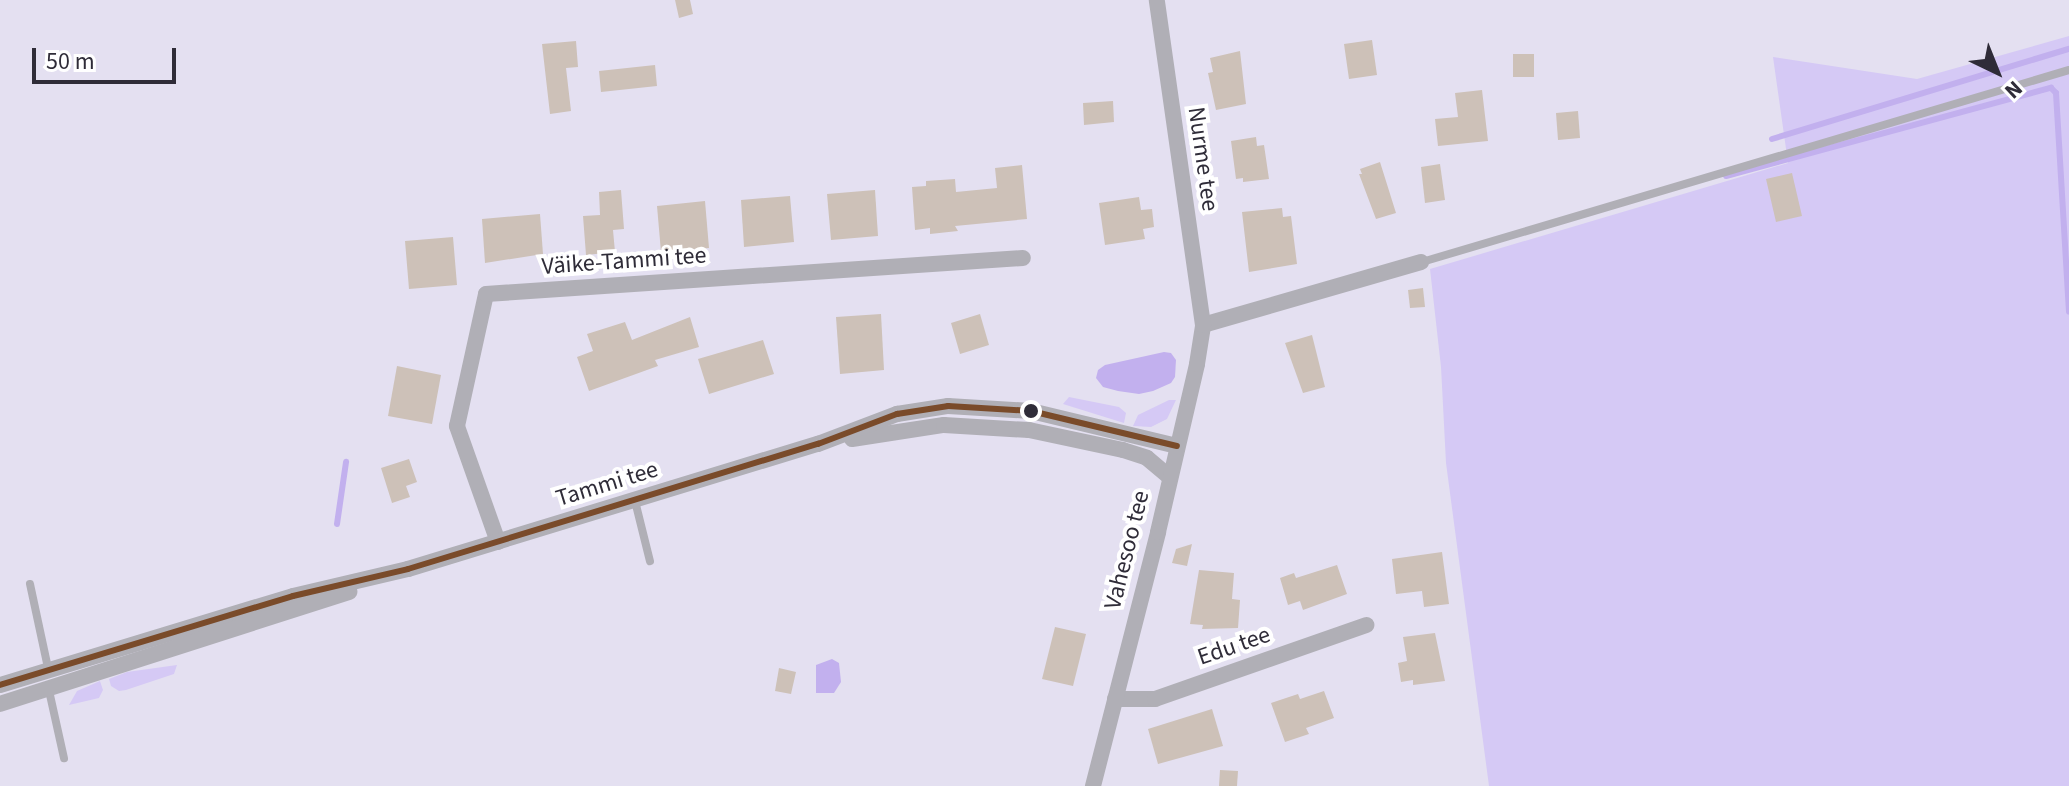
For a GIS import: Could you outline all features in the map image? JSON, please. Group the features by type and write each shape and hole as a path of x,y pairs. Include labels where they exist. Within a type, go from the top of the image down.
{"street":[{"name":"Nurme tee","path":"1157,0 1203,325"},
{"name":"Väike-Tammi tee","path":"498,542 457,426 486,294 1023,258"},
{"path":"1203,325 1421,262"},
{"name":"Vahesoo tee","path":"1093,786 1197,364 1203,325"},
{"name":"Tammi tee","path":"0,685 293,596 408,569 635,501 818,444 897,414 948,406 1031,411 1177,446"},
{"name":"Tammi tee","path":"818,444 944,425 1014,428 1123,450 1147,458 1170,477"},
{"name":"Tammi tee","path":"0,704 297,611 408,569"},
{"name":"Edu tee","path":"1115,699 1155,699 1366,625"}],"lane":[{"path":"1421,262 2069,70"},
{"path":"635,501 650,561"},
{"path":"30,584 49,670 48,689 64,758"}],"shaded area":[{"path":"2069,36 2069,786 1489,786 1446,463 1441,367 1430,269 1788,163 1773,57 1917,79"},
{"path":"1171,353 1176,360 1175,377 1171,383 1153,391 1139,394 1118,391 1103,387 1096,378 1098,370 1105,365"},
{"path":"1069,397 1119,407 1126,413 1124,423 1063,404"},
{"path":"1169,400 1176,400 1167,419 1151,427 1133,426 1138,415"},
{"path":"832,659 839,663 841,682 834,693 816,693 816,665"},
{"path":"177,665 174,674 126,690 119,691 111,686 109,679 127,672"},
{"path":"100,681 103,690 99,698 69,705 77,691"}],"building":[{"path":"675,0 690,0 693,14 679,18"},
{"path":"1372,40 1377,75 1349,79 1344,44"},
{"path":"576,41 578,67 566,68 571,111 550,114 542,44"},
{"path":"1240,51 1246,104 1216,110 1208,73 1213,72 1210,58"},
{"path":"1513,54 1534,54 1534,77 1513,77"},
{"path":"655,65 657,86 601,92 599,71"},
{"path":"1482,90 1488,141 1438,146 1435,119 1458,117 1455,93"},
{"path":"1113,101 1114,122 1084,125 1083,103"},
{"path":"1578,111 1580,138 1558,140 1556,113"},
{"path":"1256,137 1257,146 1264,145 1269,179 1243,182 1243,178 1236,179 1231,141"},
{"path":"1380,162 1396,213 1376,219 1359,174 1362,174 1360,169"},
{"path":"1440,164 1445,200 1425,203 1421,167"},
{"path":"1022,165 1027,219 955,226 958,231 930,234 930,228 915,230 912,187 926,186 926,181 955,179 956,192 997,188 995,168"},
{"path":"1792,173 1802,216 1776,222 1766,179"},
{"path":"621,190 624,229 613,230 615,252 586,255 583,216 600,215 599,192"},
{"path":"875,190 878,236 831,240 827,194"},
{"path":"790,196 794,242 744,247 741,200"},
{"path":"1139,197 1141,210 1152,209 1154,227 1143,229 1145,239 1105,245 1099,203"},
{"path":"705,201 709,248 661,252 657,206"},
{"path":"1282,208 1283,217 1291,216 1297,264 1249,272 1242,212"},
{"path":"540,214 543,254 485,263 482,219"},
{"path":"453,237 457,285 409,289 405,241"},
{"path":"1423,288 1425,307 1410,308 1408,290"},
{"path":"881,314 884,370 840,374 836,317"},
{"path":"980,314 989,345 960,354 951,323"},
{"path":"690,317 699,347 655,360 658,366 589,391 577,357 593,351 587,334 625,322 632,340"},
{"path":"1312,335 1325,387 1303,393 1285,343"},
{"path":"763,340 774,374 709,394 698,359"},
{"path":"397,366 441,375 432,424 388,416"},
{"path":"409,459 417,482 406,486 410,497 392,503 381,468"},
{"path":"1192,544 1187,566 1172,563 1176,549"},
{"path":"1442,552 1449,604 1424,607 1422,591 1396,594 1392,559"},
{"path":"1337,565 1347,594 1303,610 1300,601 1288,605 1280,578 1294,573 1296,578"},
{"path":"1199,570 1234,573 1232,599 1240,600 1238,628 1202,629 1203,625 1190,624"},
{"path":"1055,627 1086,634 1073,686 1042,679"},
{"path":"1435,633 1445,681 1413,685 1413,680 1401,682 1398,663 1407,661 1403,637"},
{"path":"779,668 796,672 791,694 775,691"},
{"path":"1324,691 1334,718 1306,728 1309,734 1285,742 1271,703 1298,694 1300,699"},
{"path":"1212,709 1223,746 1158,764 1148,729"},
{"path":"1220,770 1238,771 1237,786 1219,786"}],"waterway":[{"path":"1772,139 2069,49"},
{"path":"1726,176 2051,88 2056,93 2069,312"},
{"path":"337,524 346,462"}],"transit line":[{"path":"0,685 293,596 408,569 818,444 897,414 948,406 1031,411 1177,446"}]}
